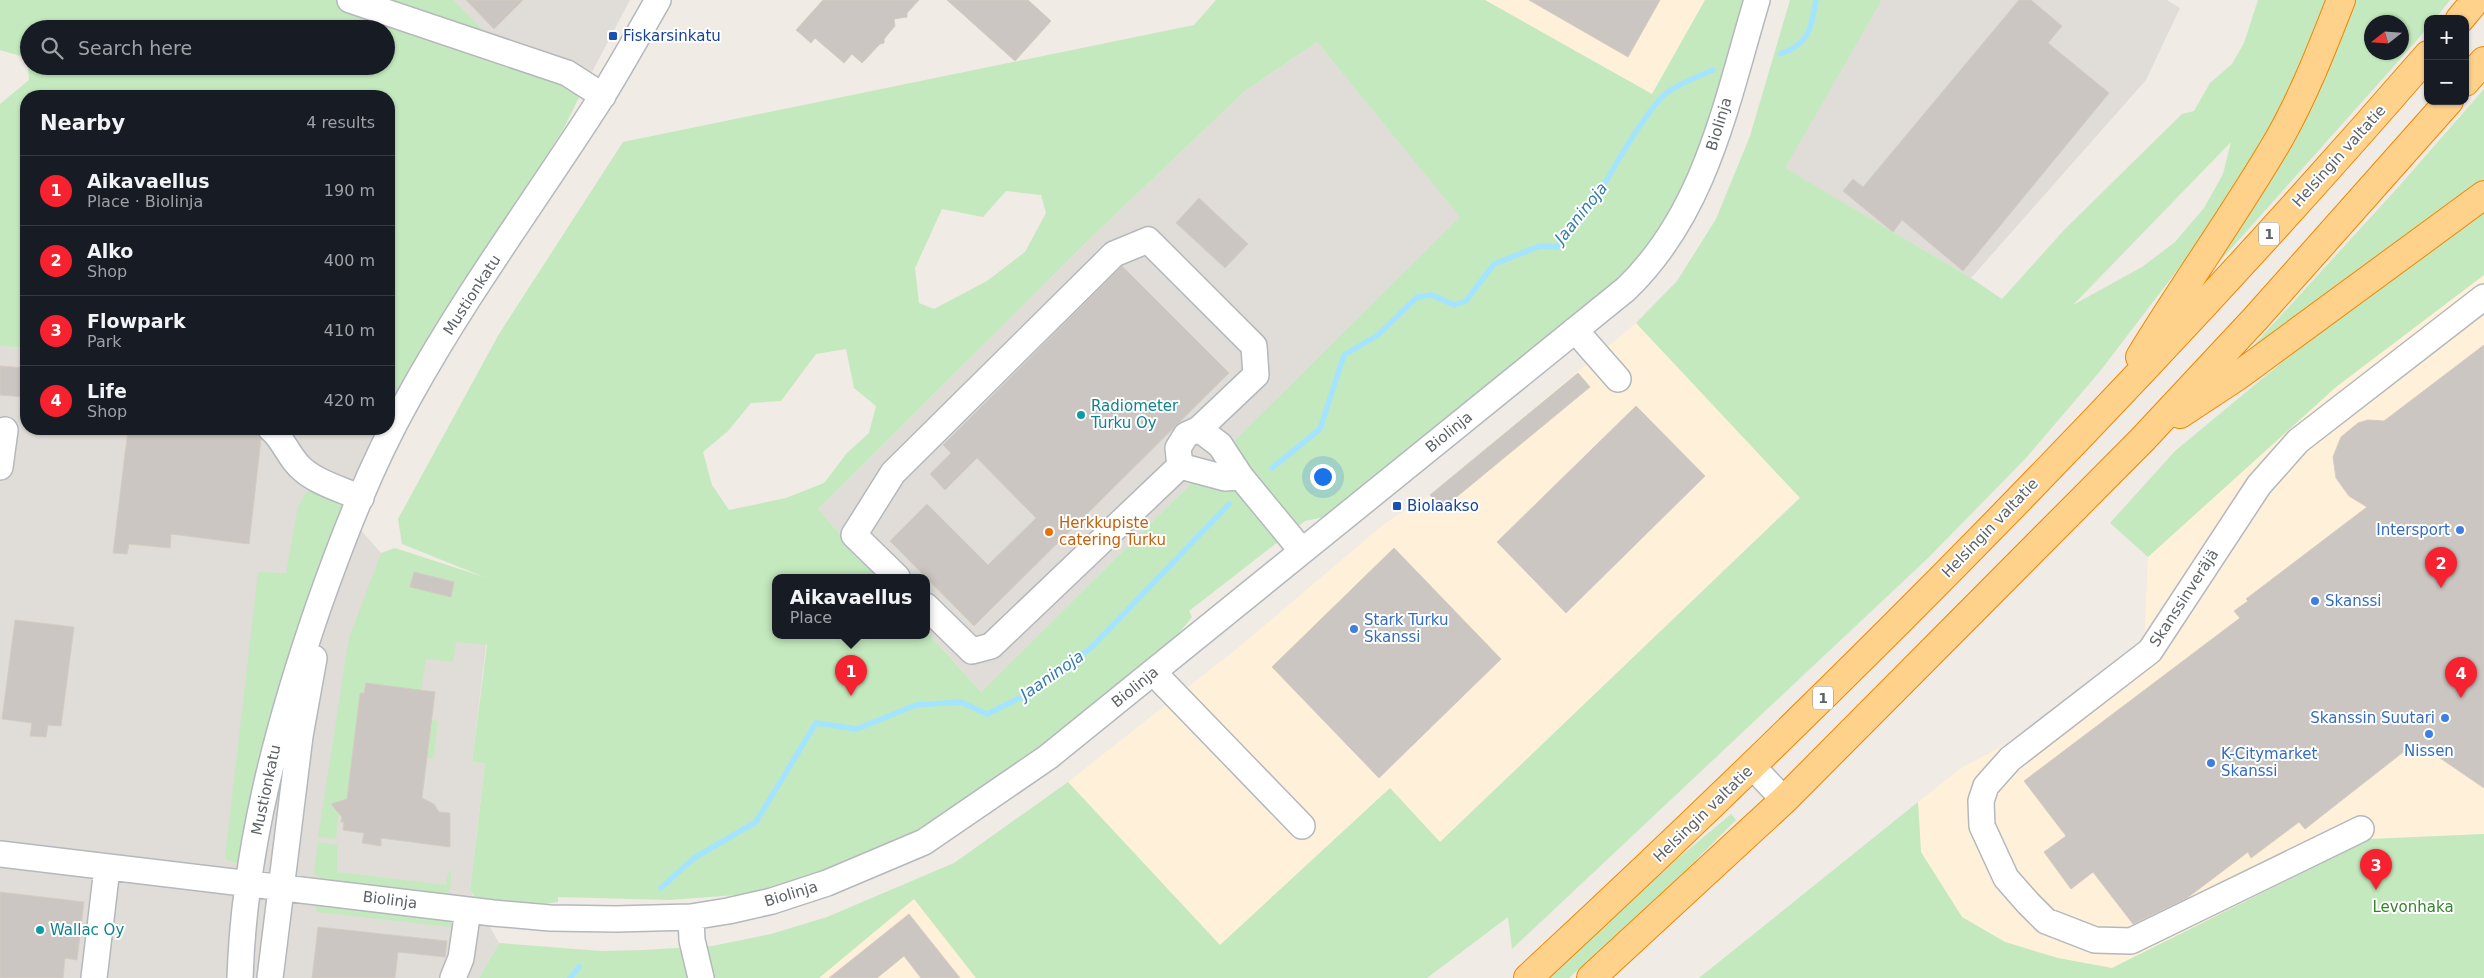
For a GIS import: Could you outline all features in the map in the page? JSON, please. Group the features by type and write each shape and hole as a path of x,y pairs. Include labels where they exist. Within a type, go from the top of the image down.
{"highway":[{"path":"2107,409 2187,280 2228,222 2280,137 2342,0"},
{"path":"2463,15 2476,0"},
{"name":"Helsingin valtatie","path":"1528,978 1753,766 1846,675 2107,409 2226,282 2424,59"},
{"path":"2469,78 2484,61"},
{"path":"1591,978 1784,800 2142,440 2263,310 2445,105"},
{"path":"2142,440 2239,375 2484,195"}],"street":[{"path":"350,0 567,73 603,96"},
{"name":"Mustionkatu","path":"395,426 407,400 445,336 603,96 658,0"},
{"name":"Biolinja","path":"0,854 468,910 550,918 616,919 691,916 772,901 872,866 924,842 1048,757 1644,272 1673,234 1701,178 1715,142 1757,0"},
{"path":"894,574 854,535 893,473 1114,254 1148,240 1254,346 1256,375 1199,429 1186,434 1178,448 1180,466"},
{"name":"Skanssinveräjä","path":"2361,829 2131,941 2095,940 2046,921 2006,878 1982,826 1981,802 1986,786 2010,759 2150,651 2259,486 2298,441 2484,296"},
{"path":"1575,330 1618,379"},
{"path":"1199,429 1220,445 1241,477 1302,551"},
{"path":"0,467 5,430"},
{"path":"279,435 298,466 308,474 361,498"},
{"name":"Mustionkatu","path":"240,978 241,921 282,717 300,657 333,563 391,435"},
{"path":"1180,466 1226,478 1241,477"},
{"path":"930,610 972,650 991,646 1180,466"},
{"name":"Mustionkatu","path":"270,978 300,736 314,659 318,608"},
{"path":"1153,672 1302,826"},
{"path":"1753,766 1784,800"},
{"path":"94,978 107,868"},
{"path":"453,978 461,958 468,910"},
{"path":"691,916 692,940 701,978"}],"shaded area":[{"path":"454,0 630,0 583,89 489,36"},
{"path":"1485,0 1705,0 1652,94"},
{"path":"1882,0 2167,0 2180,8 2146,80 1971,278 1784,168"},
{"path":"1317,42 1461,217 981,692 930,635 930,574 875,574 818,509 1100,229 1245,91"},
{"name":"Skanssi","path":"2484,275 2484,834 2370,839 2112,968 2058,958 2005,942 1962,917 1921,852 1918,802 1961,768 2003,746 2144,644 2148,557 2336,387"},
{"path":"1636,323 1800,497 1440,842 1390,788 1220,945 1068,782 1239,647 1384,524 1430,495"},
{"path":"0,346 20,348 20,435 389,436 352,520 381,553 494,581 472,762 485,764 470,890 499,943 479,978 0,978"},
{"path":"914,899 976,978 819,978"}],"green space":[{"path":"0,0 454,0 489,36 583,89 564,128 395,397 395,90 20,90 20,348 0,346 0,104 29,80 29,75 395,75 395,20 20,20 20,56 0,50"},
{"path":"1216,0 1485,0 1652,94 1705,0 1744,0 1712,111 1694,161 1665,224 1634,266 1567,324 1324,517 1305,521 1189,611 1192,617 1169,645 1068,728 909,838 827,871 750,894 669,900 558,897 558,902 527,906 478,901 470,890 485,764 472,762 487,645 456,642 453,662 426,659 421,690 366,684 364,693 360,693 347,801 334,807 339,811 336,839 318,837 349,638 381,553 395,548 484,577 402,544 398,519 499,334 623,142 1194,25","holes":["1317,42 1460,217 981,692 930,635 930,639 772,639 772,574 875,574 818,509 1100,229 1245,91","1006,191 1041,195 1046,213 1025,252 987,281 934,309 919,303 915,268 942,209 983,217","846,349 854,388 876,406 869,433 847,453 824,483 786,498 729,510 712,485 703,452 728,431 751,403 781,401 816,354"]},
{"path":"1790,0 1882,0 1785,168 1971,278 2002,299 2065,229 2182,114 2194,111 2210,83 2232,64 2244,43 2258,0 2327,0 2293,83 2227,205 2101,370 2026,458 1928,558 1512,949 1508,917 1427,978 976,978 914,899 819,978 479,978 499,943 601,951 712,946 771,934 827,917 954,863 1068,782 1220,945 1390,788 1440,842 1800,498 1636,323 1677,281 1716,219 1750,136","holes":["2231,142 2223,174 2204,208 2175,242 2142,267 2073,305"]},
{"path":"2350,0 2450,0 2438,15 2424,15 2424,32 2409,49 2409,15 2364,15 2364,60 2399,60 2195,289"},
{"path":"2484,89 2484,183 2233,368 2401,184"},
{"path":"2484,210 2484,275 2336,387 2148,557 2110,523 2175,451 2310,339"},
{"path":"315,490 343,502 343,513 242,859 236,863 225,859 258,572 286,573 298,507 306,492"},
{"path":"432,720 438,721 434,759 427,758"},
{"name":"Levonhaka","path":"1918,802 1921,852 1962,917 2005,942 2058,958 2112,968 2370,839 2484,834 2484,978 1699,978"},
{"path":"1731,814 1736,820 1684,872 1569,978 1548,978 1675,861"},
{"path":"318,842 337,845 337,872 446,885 448,873 451,872 451,885 446,897 320,882 314,871"},
{"path":"328,904 450,920 452,924 449,927 317,912 315,908 316,905"}],"building":[{"path":"466,0 523,0 494,29"},
{"path":"823,0 919,0 907,13 907,17 894,19 895,26 884,39 884,43 880,44 862,63 852,54 844,63 815,38 811,43 796,30"},
{"path":"947,0 1028,0 1051,21 1015,61"},
{"path":"1529,0 1660,0 1628,57"},
{"path":"2019,0 2031,0 2062,26 2048,43 2109,93 1963,271 1902,220 1893,232 1843,191 1853,179 1863,187"},
{"path":"1199,198 1248,244 1225,268 1176,223"},
{"name":"Radiometer Turku Oy","path":"1122,266 1229,373 974,626 930,581 930,574 923,574 890,541 927,504 988,565 1036,518 977,458 945,490 930,474 951,453 943,445"},
{"path":"2484,345 2484,788 2418,743 2402,753 2305,829 2299,822 2251,858 2248,852 2187,898 2133,924 2093,872 2071,889 2044,852 2066,836 2024,781 2240,618 2234,611 2248,601 2246,599 2367,507 2349,496 2336,478 2333,457 2341,437 2358,423 2368,420 2384,421"},
{"path":"0,366 20,368 20,397 0,395"},
{"path":"1578,373 1590,387 1442,509 1430,495"},
{"path":"1636,406 1705,476 1566,613 1497,542"},
{"path":"127,435 259,435 261,439 249,544 171,534 170,548 129,544 127,554 113,553"},
{"path":"1394,548 1501,659 1379,778 1272,667"},
{"path":"414,572 454,582 451,597 410,587"},
{"path":"15,620 74,627 61,726 48,725 46,737 30,736 32,723 2,719"},
{"path":"366,683 435,692 422,798 434,804 439,812 450,813 450,847 381,838 381,846 362,843 364,833 343,830 344,822 341,822 342,817 331,804 347,799 360,693 364,693"},
{"name":"Wallac Oy","path":"0,892 84,902 77,960 65,958 63,978 0,978"},
{"path":"909,914 960,978 921,978 904,956 877,978 829,978"},
{"path":"318,927 447,941 445,957 398,952 395,978 312,978"}],"waterway":[{"name":"Jaaninoja","path":"1780,54 1790,50 1803,40 1810,27 1816,0"},
{"name":"Jaaninoja","path":"1272,468 1320,429 1344,355 1378,335 1417,297 1432,295 1454,305 1466,301 1494,264 1540,246 1557,247 1581,220 1629,142 1658,101 1665,94 1689,80 1713,70"},
{"name":"Jaaninoja","path":"661,888 694,858 756,822 816,723 857,729 916,705 961,702 987,714 1028,694 1092,647 1229,504"},
{"name":"Jaaninoja","path":"570,978 579,967"}],"place":[{"name":"Fiskarsinkatu","path":"613,36"},
{"name":"Radiometer Turku Oy","path":"1081,415"},
{"name":"Biolaakso","path":"1397,506"},
{"name":"Intersport","path":"2460,530"},
{"name":"Herkkupiste catering Turku","path":"1049,532"},
{"name":"Alko","path":"2441,588"},
{"name":"Skanssi","path":"2315,601"},
{"name":"Stark Turku Skanssi","path":"1354,629"},
{"name":"Aikavaellus","path":"851,696"},
{"name":"Life","path":"2461,698"},
{"name":"Skanssin Suutari","path":"2445,718"},
{"name":"Nissen","path":"2429,734"},
{"name":"K-Citymarket Skanssi","path":"2211,763"},
{"name":"Flowpark","path":"2376,890"},
{"name":"Wallac Oy","path":"40,930"}]}
